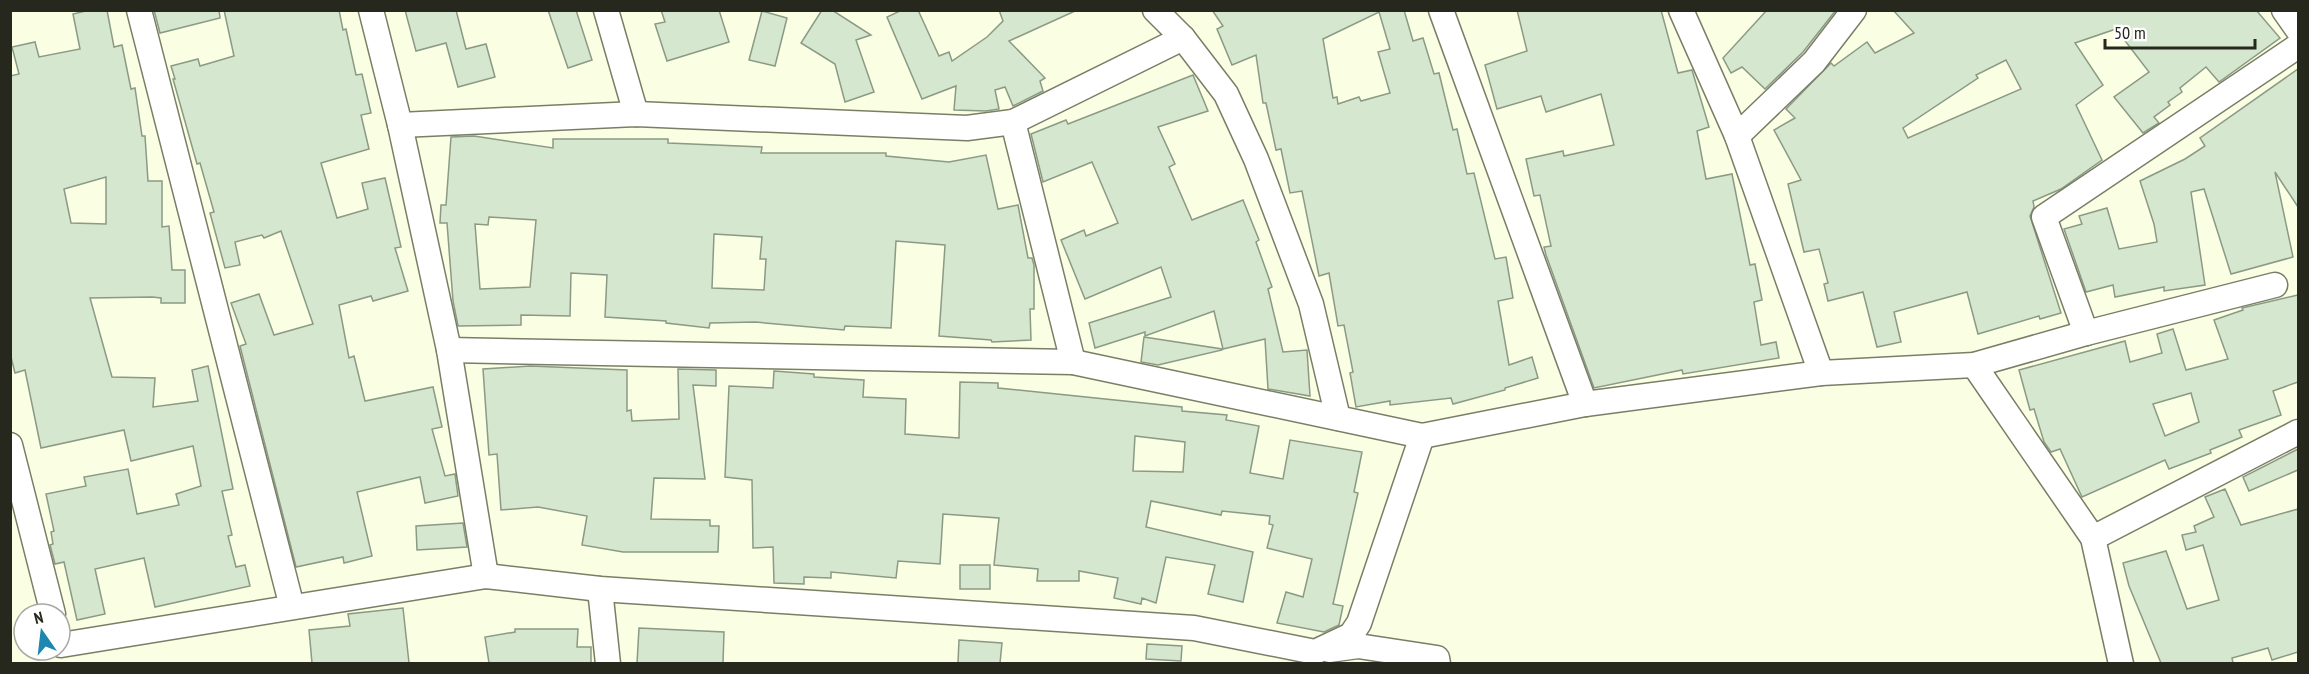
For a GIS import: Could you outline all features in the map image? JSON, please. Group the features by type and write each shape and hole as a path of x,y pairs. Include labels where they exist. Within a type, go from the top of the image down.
{"street":[{"path":"139,10 292,607"},
{"path":"370,10 400,125 449,350 486,576"},
{"path":"606,10 636,114"},
{"path":"1155,10 1183,38 1226,94 1256,159 1311,304 1338,418"},
{"path":"1441,10 1585,404"},
{"path":"1681,10 1737,136 1821,373"},
{"path":"1737,136 1814,62 1854,10"},
{"path":"2283,10 2298,30"},
{"path":"400,125 636,114 967,128 1013,122 1183,38"},
{"path":"2086,333 2044,217 2298,46"},
{"path":"1013,122 1073,362"},
{"path":"449,350 1073,362 1422,436 1585,404 1821,373 1974,366 2086,333 2275,285"},
{"path":"1974,366 2094,538 2121,663"},
{"path":"2094,538 2298,432"},
{"path":"1314,658 1351,635 1359,623 1422,436"},
{"path":"10,445 18,506 49,602"},
{"path":"72,648 292,607 486,576 600,589 1194,628 1314,658 1358,646 1437,658 1438,663"},
{"path":"600,589 608,663"}],"building":[{"path":"90,10 107,10 114,47 122,45 131,89 135,88 142,136 145,136 148,181 162,181 162,227 169,226 172,270 185,270 185,303 161,303 161,298 152,297 90,298 112,377 155,378 153,407 198,401 192,370 208,366 233,489 222,491 232,535 228,536 236,567 245,565 250,586 155,607 144,558 95,569 105,614 77,620 64,562 55,564 50,545 53,544 51,532 54,531 46,494 86,486 84,477 128,469 137,514 179,505 176,494 201,486 193,446 131,461 124,430 41,448 25,370 15,373 10,353 10,76 19,74 12,47 35,42 39,57 80,49 73,14","holes":["106,177 106,224 71,223 64,189"]},
{"path":"154,10 219,10 220,18 160,33"},
{"path":"224,10 339,10 343,30 346,29 356,75 362,74 371,113 361,115 369,149 321,163 337,218 368,209 362,183 385,178 401,247 395,248 408,291 373,301 371,296 339,305 349,358 354,356 365,401 433,387 442,427 432,429 445,476 455,474 458,496 425,503 420,477 357,492 372,556 344,563 343,557 296,567 240,346 246,344 231,303 259,294 274,335 313,324 281,231 264,238 262,235 235,242 240,265 225,268 210,213 214,212 200,163 197,164 173,79 175,79 171,66 198,59 200,66 234,56"},
{"path":"405,10 456,10 466,49 486,44 495,77 458,87 446,43 416,51"},
{"path":"548,10 576,10 592,60 568,68"},
{"path":"661,10 719,10 729,42 667,61 655,24 665,22"},
{"path":"822,10 832,10 871,35 856,40 874,92 845,102 835,64 801,43"},
{"path":"902,10 918,10 939,56 949,52 952,61 987,37 1003,21 999,10 1075,11 1009,41 1045,78 1040,81 1043,91 1013,106 1005,87 995,90 999,109 986,111 954,110 956,86 922,99 887,17"},
{"path":"1212,10 1404,10 1413,41 1423,38 1434,74 1439,73 1453,130 1457,129 1467,174 1474,173 1495,259 1506,257 1513,298 1498,301 1509,365 1532,357 1538,378 1505,388 1505,390 1453,404 1451,398 1390,405 1390,401 1356,407 1350,373 1353,372 1344,325 1338,326 1329,273 1319,276 1302,191 1290,193 1281,149 1276,150 1266,103 1263,103 1256,55 1232,65 1217,29 1223,26","holes":["1379,12 1390,49 1378,52 1390,93 1361,101 1359,97 1338,104 1337,97 1333,98 1323,39"]},
{"path":"1517,10 1661,10 1678,73 1692,70 1709,127 1697,131 1706,179 1732,174 1750,265 1755,264 1762,300 1754,302 1761,345 1776,342 1779,358 1683,374 1682,370 1594,388 1546,255 1544,247 1551,246 1540,195 1534,196 1526,159 1563,151 1564,156 1614,145 1601,94 1546,112 1541,96 1497,109 1485,65 1527,51"},
{"path":"1767,10 1836,10 1803,52 1765,89 1742,67 1731,73 1723,58"},
{"path":"1893,10 2256,10 2280,38 2219,82 2206,67 2180,88 2182,92 2168,102 2170,105 2154,117 2159,123 2143,133 2114,97 2149,72 2116,29 2075,43 2103,85 2076,105 2102,160 2061,189 2033,201 2034,207 2030,216 2061,313 2040,319 2039,316 1978,334 1967,292 1894,312 1901,342 1877,347 1863,292 1828,301 1824,284 1828,283 1819,249 1804,252 1788,184 1801,180 1774,130 1795,118 1786,109 1831,63 1834,66 1867,42 1875,53 1914,33","holes":["2006,60 2021,89 1908,138 1903,128 1978,78 1976,75"]},
{"path":"762,11 787,18 775,66 749,60"},
{"path":"2298,69 2298,207 2275,172 2293,257 2231,274 2204,189 2191,192 2205,285 2164,291 2164,287 2115,297 2113,285 2086,292 2064,229 2082,224 2079,216 2107,208 2119,249 2157,242 2154,224 2140,181 2185,159 2205,146 2200,138"},
{"path":"1193,75 1208,111 1158,127 1175,164 1169,167 1192,220 1243,200 1259,240 1256,242 1272,287 1268,289 1283,352 1307,350 1310,396 1268,389 1265,339 1223,349 1214,311 1145,336 1145,332 1095,348 1089,323 1171,297 1161,267 1085,299 1061,240 1084,230 1086,236 1118,223 1092,162 1043,182 1031,134 1066,120 1068,124"},
{"path":"474,136 553,148 553,139 668,139 668,143 762,147 761,153 886,153 886,156 949,162 986,155 998,209 1018,205 1028,258 1032,258 1034,265 1034,309 1030,309 1031,340 992,342 991,340 939,336 945,245 896,241 891,328 845,326 844,330 755,322 710,323 709,328 666,323 666,321 605,317 607,275 571,273 570,316 521,315 521,325 458,326 453,301 447,223 440,223 441,205 446,205 451,137","holes":["489,217 536,220 530,287 480,289 475,224 488,225","714,234 762,237 760,259 766,259 764,290 712,288"]},
{"path":"2298,295 2298,382 2273,391 2281,415 2239,430 2242,437 2210,450 2211,453 2169,469 2165,460 2082,497 2060,449 2051,452 2044,442 2034,409 2030,410 2019,370 2125,341 2130,362 2162,353 2157,334 2173,329 2186,370 2228,359 2214,320 2243,310 2242,308","holes":["2191,393 2199,422 2165,436 2153,404"]},
{"path":"1144,337 1222,350 1158,365 1141,362"},
{"path":"530,366 627,370 627,411 631,410 632,421 679,419 678,369 716,370 716,386 693,385 705,479 654,478 651,519 710,520 710,526 719,526 718,552 623,552 582,545 587,516 538,507 501,510 497,454 489,455 483,369"},
{"path":"774,371 814,374 814,377 864,380 863,397 906,399 905,434 959,438 960,382 998,383 998,388 1182,407 1182,411 1227,415 1226,420 1259,426 1250,473 1283,479 1290,440 1362,452 1354,492 1358,493 1333,604 1343,606 1339,625 1324,632 1277,623 1286,592 1303,597 1312,559 1267,548 1273,525 1269,524 1270,516 1222,511 1221,515 1151,501 1146,527 1253,552 1243,602 1208,594 1215,565 1166,557 1156,603 1142,598 1141,604 1114,598 1118,578 1079,571 1079,581 1037,581 1038,569 994,565 999,518 943,514 940,564 898,561 896,578 831,572 831,578 804,577 804,584 774,583 773,547 753,548 752,480 725,477 729,386 773,388","holes":["1135,436 1185,442 1183,472 1133,471"]},
{"path":"2298,449 2298,470 2249,491 2243,477"},
{"path":"2225,489 2241,525 2298,509 2298,652 2272,660 2268,648 2232,658 2233,663 2161,663 2129,586 2123,563 2166,551 2187,609 2219,600 2203,545 2186,550 2182,535 2196,532 2194,526 2214,517 2205,497"},
{"path":"463,523 467,547 417,550 416,526"},
{"path":"960,565 990,565 990,589 960,589"},
{"path":"403,608 409,663 312,663 309,630 350,626 348,614"},
{"path":"639,628 724,632 723,663 637,663"},
{"path":"515,629 578,629 577,647 591,647 591,663 489,663 485,637 515,632"},
{"path":"959,640 1002,643 1000,663 958,663"},
{"path":"1147,644 1182,646 1181,661 1146,659"}]}
